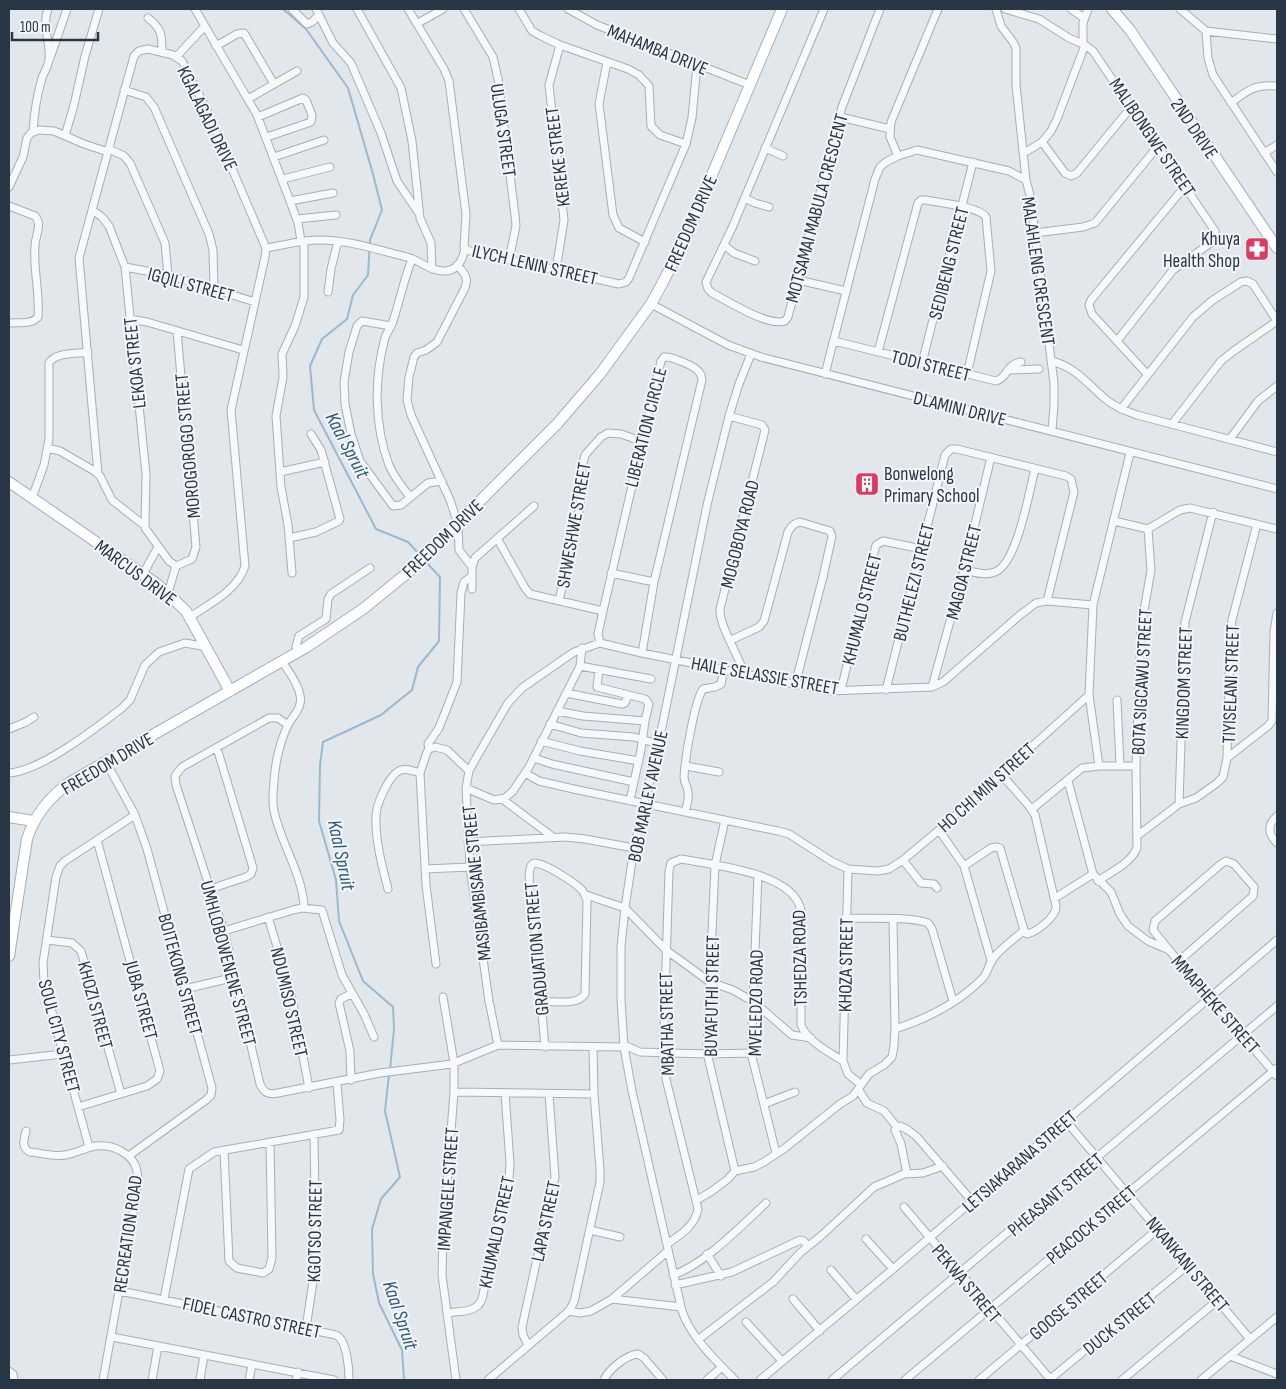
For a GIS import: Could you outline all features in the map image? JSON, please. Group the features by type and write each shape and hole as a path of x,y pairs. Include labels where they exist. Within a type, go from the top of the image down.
{"street":[{"path":"48,9 45,17 45,29 49,60"},
{"path":"33,132 34,113 41,80 67,9"},
{"path":"65,136 99,9"},
{"path":"195,9 258,117 297,219 302,241 305,275 304,301 282,356 283,377 276,419 292,573"},
{"path":"292,9 307,24 312,22 317,12"},
{"path":"357,9 401,88 411,137 420,220 432,243 432,269"},
{"name":"ILYCH LENIN STREET","path":"408,9 444,69 449,83 466,217 463,246 465,249 619,284 624,283 629,278 686,144 692,118 698,65"},
{"path":"418,23 442,9"},
{"name":"ULUGA STREET","path":"464,9 493,57 498,79 516,215 516,226 509,260"},
{"path":"519,9 532,31 560,45 629,69 645,80 650,92 651,126 660,135 686,144"},
{"name":"MAHAMBA DRIVE","path":"568,9 597,25 750,85"},
{"name":"FREEDOM DRIVE","path":"9,956 27,839 33,821 48,801 64,786 297,653 363,610 411,570 437,545 540,442 583,395 651,304 684,241 782,9"},
{"name":"MOTSAMAI MABULA CRESCENT","path":"824,9 745,198 707,277 706,287 712,293 775,322 785,321 798,280 847,91 880,9"},
{"path":"898,156 891,141 891,122 938,9"},
{"path":"996,9 999,22 1016,48 1016,84 1026,180"},
{"path":"1004,9 1039,20 1069,38 1084,44"},
{"path":"1071,9 1084,18"},
{"path":"1024,153 1042,142 1051,131 1057,119 1084,44 1084,18 1088,9"},
{"name":"2ND DRIVE","path":"1112,9 1130,30 1277,248"},
{"path":"1180,9 1206,31 1277,39"},
{"path":"317,12 333,43 351,63 381,133 397,181 419,212"},
{"path":"148,18 160,30 162,52"},
{"path":"176,57 205,26"},
{"path":"1206,31 1209,66 1277,172"},
{"path":"216,46 237,34 244,34 274,84"},
{"name":"MALIBONGWE STREET","path":"1084,44 1093,51 1132,106 1216,233 1212,242 1173,270 1117,342"},
{"name":"KEREKE STREET","path":"556,270 564,225 549,82 560,45"},
{"name":"KGALAGADI DRIVE","path":"98,474 79,258 135,54 145,48 176,57 183,63 206,108 266,248"},
{"path":"607,62 599,104 613,215 615,224 619,228 645,242"},
{"path":"248,99 297,71"},
{"path":"1231,103 1255,87 1277,86"},
{"path":"124,90 146,97 154,106 207,229 213,250 214,288"},
{"path":"258,117 303,98 306,100 312,115 311,122 267,137"},
{"path":"1042,142 1065,173 1068,176 1073,176 1132,106"},
{"path":"840,117 890,129"},
{"path":"9,187 23,157 27,138 33,132 43,129 49,129 84,144 124,156 130,163 166,245 168,276"},
{"path":"274,157 324,140"},
{"path":"1264,153 1277,145"},
{"path":"1035,233 1083,227 1095,222 1158,146"},
{"path":"765,148 783,156"},
{"name":"MALAHLENG CRESCENT","path":"826,374 876,175 884,164 898,156 913,151 922,151 973,162 1008,171 1026,180 1035,233 1051,361 1054,391 1052,430"},
{"name":"SEDIBENG STREET","path":"922,363 973,162"},
{"path":"282,179 330,167"},
{"path":"1147,374 1090,311 1089,302 1186,185"},
{"path":"290,200 333,193"},
{"path":"745,198 755,204 769,207"},
{"path":"878,352 918,203 921,200 926,200 978,210 984,214 992,264 967,374"},
{"path":"9,206 35,216 38,219 39,225 34,255 38,317 30,322 9,323"},
{"name":"LEKOA STREET","path":"92,210 102,217 108,226 126,267 129,319 146,474 145,526"},
{"path":"297,219 336,215"},
{"path":"190,617 230,588 240,576 245,566 231,410 266,248 302,241 338,241 412,259 432,269 449,271 462,260 465,249"},
{"path":"328,292 338,241"},
{"path":"724,245 754,261"},
{"path":"410,497 389,466 378,407 378,382 384,339 391,326 404,278 412,259"},
{"path":"457,265 466,275 465,288 437,342 426,350 415,354 409,377 407,400 442,481 458,524 458,550 472,567"},
{"name":"IGQILI STREET","path":"126,267 214,288 255,302"},
{"path":"798,280 846,291"},
{"path":"1121,409 1193,317 1213,300 1241,282 1248,281 1253,284 1277,321 1222,361 1172,424"},
{"name":"DLAMINI DRIVE","path":"651,304 728,345 751,354 1052,430 1130,453 1277,489"},
{"path":"129,319 147,322 243,350"},
{"path":"391,326 365,321 358,324 351,342 346,370 345,404 352,434 362,464 374,477 393,506 401,505 428,483 442,481"},
{"name":"MOROGOROGO STREET","path":"176,566 192,559 195,554 196,542 177,331"},
{"name":"TODI STREET","path":"834,341 998,381 1013,364 1021,362"},
{"path":"32,498 48,448 48,382 50,362 57,356 88,352"},
{"name":"BOB MARLEY AVENUE","path":"735,1380 688,1325 681,1307 638,1120 624,1046 621,973 625,908 634,848 658,744 707,505 729,416 751,354"},
{"name":"LIBERATION CIRCLE","path":"600,643 598,634 641,441 662,358 670,356 697,370 702,380 654,582 642,653"},
{"path":"1051,361 1065,365 1078,373 1109,402 1121,409 1277,452"},
{"path":"1008,370 1039,369"},
{"path":"1230,439 1258,401 1277,386"},
{"name":"MOGOBOYA ROAD","path":"729,416 760,424 765,430 720,609 720,616 744,674"},
{"name":"SHWESHWE STREET","path":"559,601 580,507 582,468 585,455 606,434 616,433 641,441"},
{"path":"289,538 316,532 340,520 325,462 319,445 311,434"},
{"path":"48,448 60,451 98,474 112,500 145,526 148,534 170,563 176,566 168,593"},
{"name":"BUTHELEZI STREET","path":"886,690 945,455 953,449 991,458"},
{"path":"1099,766 1089,695 1093,605 1130,453"},
{"path":"991,458 1069,477 1073,487 1074,492 1048,601"},
{"name":"MAGOA STREET","path":"932,687 964,570 991,458"},
{"path":"280,472 325,462"},
{"path":"964,570 987,574 1004,566 1016,543 1035,469"},
{"name":"MARCUS DRIVE","path":"9,482 168,593 190,617 230,691"},
{"path":"472,589 472,567 475,558 534,506"},
{"path":"1114,521 1148,529 1184,508 1192,508 1277,529"},
{"name":"KINGDOM STREET","path":"1179,804 1185,622 1213,512"},
{"path":"731,640 759,627 764,621 791,526 800,522 830,531 832,536 823,577 795,685"},
{"name":"TIYISELANI STREET","path":"1179,804 1196,798 1221,780 1224,773 1227,758 1229,647 1232,620 1257,524"},
{"name":"BOTA SIGCAWU STREET","path":"1098,881 1132,857 1136,848 1136,766 1141,628 1151,570 1148,529"},
{"path":"497,538 528,592 533,595 603,611"},
{"name":"KHUMALO STREET","path":"841,690 876,545 884,541 922,549"},
{"path":"143,574 158,547"},
{"path":"297,653 296,646 299,636 326,618 328,599 331,594 370,568"},
{"path":"611,573 654,582"},
{"path":"430,749 428,744 439,728 457,682 461,594 464,582 472,576"},
{"name":"HAILE SELASSIE STREET","path":"676,659 829,691 932,687 943,682 1030,607 1042,601 1093,605"},
{"path":"1227,758 1271,723 1276,654 1274,632 1277,613"},
{"path":"9,773 31,767 63,750 122,708 130,700 145,665 159,652 184,643 207,647"},
{"name":"MASIBAMBISANE STREET","path":"498,1045 470,867 466,788 469,771 501,713 514,696 556,664 582,648 600,643 676,659"},
{"path":"502,800 513,791 534,758 580,666 582,648"},
{"path":"282,661 297,686 301,700 300,708 288,725 275,773 274,808 299,883 304,902 302,908"},
{"path":"580,666 651,679"},
{"path":"685,812 689,793 684,781 700,696 703,689 721,684 724,669"},
{"path":"599,670 597,687 649,702 649,712 645,721 639,761 630,800"},
{"path":"566,693 622,704 626,703 628,695"},
{"name":"HO CHI MIN STREET","path":"525,774 547,783 789,834 831,861 848,869 884,870 903,860 939,830 1089,695"},
{"path":"1117,700 1120,765"},
{"path":"557,710 583,716 645,721"},
{"path":"9,729 34,717"},
{"name":"UMHLOBOWENENE STREET","path":"288,725 278,718 271,718 182,767 175,776 176,785 224,931 261,1087 265,1092 271,1094 402,1070 454,1063 498,1045"},
{"path":"550,724 580,733 634,737 658,744"},
{"path":"542,741 580,751 639,761"},
{"path":"436,964 424,870 420,773 426,754 435,747 444,748 469,771"},
{"path":"210,889 246,877 251,874 253,868 217,748"},
{"path":"534,758 552,764 634,782"},
{"name":"BOITEKONG STREET","path":"106,762 134,815 147,849 212,1085 211,1095 130,1155"},
{"path":"1032,809 1082,768 1120,765 1136,766"},
{"path":"686,766 719,772"},
{"path":"388,889 380,852 376,811 386,787 397,772 406,770 420,773"},
{"path":"964,866 991,848 996,846 1000,848 1024,930 1030,934 1054,916 1057,909 1037,822 1032,809 1001,774"},
{"path":"1055,898 1092,874 1068,781"},
{"path":"466,788 492,800 502,800 553,838"},
{"path":"1137,836 1179,804"},
{"name":"SOUL CITY STREET","path":"89,1147 43,979 43,963 58,870 65,861 134,815"},
{"path":"1277,816 1270,828 1270,836 1277,844"},
{"path":"9,817 33,821"},
{"name":"BUYAFUTHI STREET","path":"725,820 715,865 707,1054 735,1171"},
{"path":"939,830 964,866 991,960"},
{"path":"468,842 577,838 634,848"},
{"name":"JUBA STREET","path":"78,1107 153,1083 159,1076 160,1066 97,840"},
{"name":"MBATHA STREET","path":"569,1311 580,1313 591,1311 612,1300 693,1222 697,1213 696,1200 666,1079 663,1052 669,871 671,863 681,859 715,865"},
{"path":"903,860 921,883 934,884 937,888"},
{"path":"1169,950 1153,930 1155,921 1221,864 1226,861 1234,864 1254,888 1254,896 1179,961"},
{"name":"GRADUATION STREET","path":"545,1047 530,871 532,864 543,865 578,887 586,895"},
{"name":"TSHEDZA ROAD","path":"715,865 758,875 778,884 793,894 800,904 800,1018 803,1031 811,1038"},
{"path":"424,870 470,867"},
{"name":"KHOZA STREET","path":"843,1061 845,918 848,869"},
{"name":"MMAPHEKE STREET","path":"1092,874 1111,892 1120,914 1128,926 1148,941 1169,950 1276,1072"},
{"name":"MVELEDZO ROAD","path":"758,875 751,1053 776,1153"},
{"path":"541,1002 576,1001 583,998 585,994 586,895 625,908 666,950 710,982 733,990 754,1002 787,1032 797,1037 811,1038 843,1061 848,1074 859,1087 867,1103 884,1111 896,1127 895,1130 901,1144 907,1174"},
{"path":"224,931 302,908 319,909 324,912 340,968 351,994 364,1014 374,1037"},
{"name":"NDUMISO STREET","path":"268,917 291,993 309,1088"},
{"path":"845,918 893,919 928,923 932,930 953,1001"},
{"path":"696,1200 712,1191 735,1171 759,1165 785,1148 840,1104 853,1096 869,1074 884,1065 892,1057 895,1028 893,919"},
{"path":"895,1028 913,1022 953,1001 984,976 991,960 1024,930"},
{"name":"KHOZI STREET","path":"48,940 72,943 82,952 121,1094"},
{"name":"LETSIAKARANA STREET","path":"760,1380 893,1269 1277,940"},
{"path":"185,989 235,977"},
{"path":"351,994 339,1003 350,1052 351,1080"},
{"name":"IMPANGELE STREET","path":"443,997 454,1063 454,1092 442,1275 456,1380"},
{"name":"PHEASANT STREET","path":"832,1380 1277,1006"},
{"path":"498,1045 593,1048 624,1046 636,1051 707,1054 751,1053"},
{"path":"488,1380 569,1311 574,1302 600,1175 594,1094 593,1048"},
{"path":"9,1060 63,1054"},
{"name":"PEACOCK STREET","path":"905,1380 1276,1072"},
{"path":"164,1299 188,1171 194,1164 210,1153 336,1131 340,1127 337,1083"},
{"path":"454,1092 594,1094"},
{"path":"764,1104 795,1092"},
{"name":"KHUMALO STREET","path":"447,1313 474,1308 479,1306 482,1299 510,1172 505,1093"},
{"name":"LAPA STREET","path":"528,1345 522,1335 522,1326 555,1177 549,1094"},
{"name":"NKANKANI STREET","path":"1066,1121 1250,1339"},
{"path":"896,1127 901,1126 912,1133 972,1201"},
{"name":"RECREATION ROAD","path":"26,1131 24,1144 26,1150 30,1152 64,1155 89,1147 108,1146 130,1155 136,1167 137,1184 120,1291 103,1380"},
{"name":"KGOTSO STREET","path":"306,1328 316,1262 314,1134"},
{"path":"224,1150 229,1261 237,1268 263,1273 269,1269 272,1258 270,1142"},
{"path":"699,1339 773,1282 807,1246 822,1235 874,1187 907,1174 922,1173 943,1166"},
{"path":"673,1275 689,1268 766,1203"},
{"name":"PEKWA STREET","path":"904,1207 1050,1380"},
{"name":"GOOSE STREET","path":"979,1380 1158,1229"},
{"path":"590,1230 620,1236"},
{"path":"866,1239 893,1269"},
{"path":"675,1285 721,1276 797,1241 802,1240 807,1246"},
{"path":"707,1254 721,1276"},
{"name":"DUCK STREET","path":"1050,1380 1188,1265"},
{"path":"831,1270 856,1299"},
{"name":"FIDEL CASTRO STREET","path":"120,1291 336,1335 342,1339 348,1367 348,1380"},
{"path":"793,1299 820,1331"},
{"path":"612,1300 681,1307"},
{"path":"1122,1380 1218,1300"},
{"path":"1201,1380 1277,1317"},
{"path":"746,1322 782,1361"},
{"path":"112,1337 334,1380"},
{"path":"152,1380 158,1346"},
{"path":"604,1380 609,1372 630,1356 638,1354 644,1358 663,1380"},
{"path":"200,1380 204,1355"},
{"path":"1230,1356 1277,1374"},
{"path":"249,1380 252,1365"},
{"path":"707,1380 722,1367"},
{"path":"9,1371 13,1374 14,1380 23,1380"},
{"path":"296,1380 298,1372"}],"waterway":[{"name":"Kaal Spruit","path":"283,9 306,29 348,88 382,210 370,240 368,275 353,295 347,319 322,339 310,366 314,410 376,529 408,542 420,555"},
{"name":"Kaal Spruit","path":"390,1070 394,1029 393,1007 363,981 339,921 336,880 319,821 320,765 323,742 381,715 412,690 418,667 439,641 440,577 425,561"},
{"name":"Kaal Spruit","path":"389,1074 385,1111 400,1177 381,1199 372,1229 373,1274 379,1303 402,1350 404,1380"}],"place":[{"name":"Khuya Health Shop","path":"1257,249"},
{"name":"Bonwelong Primary School","path":"867,484"}]}
